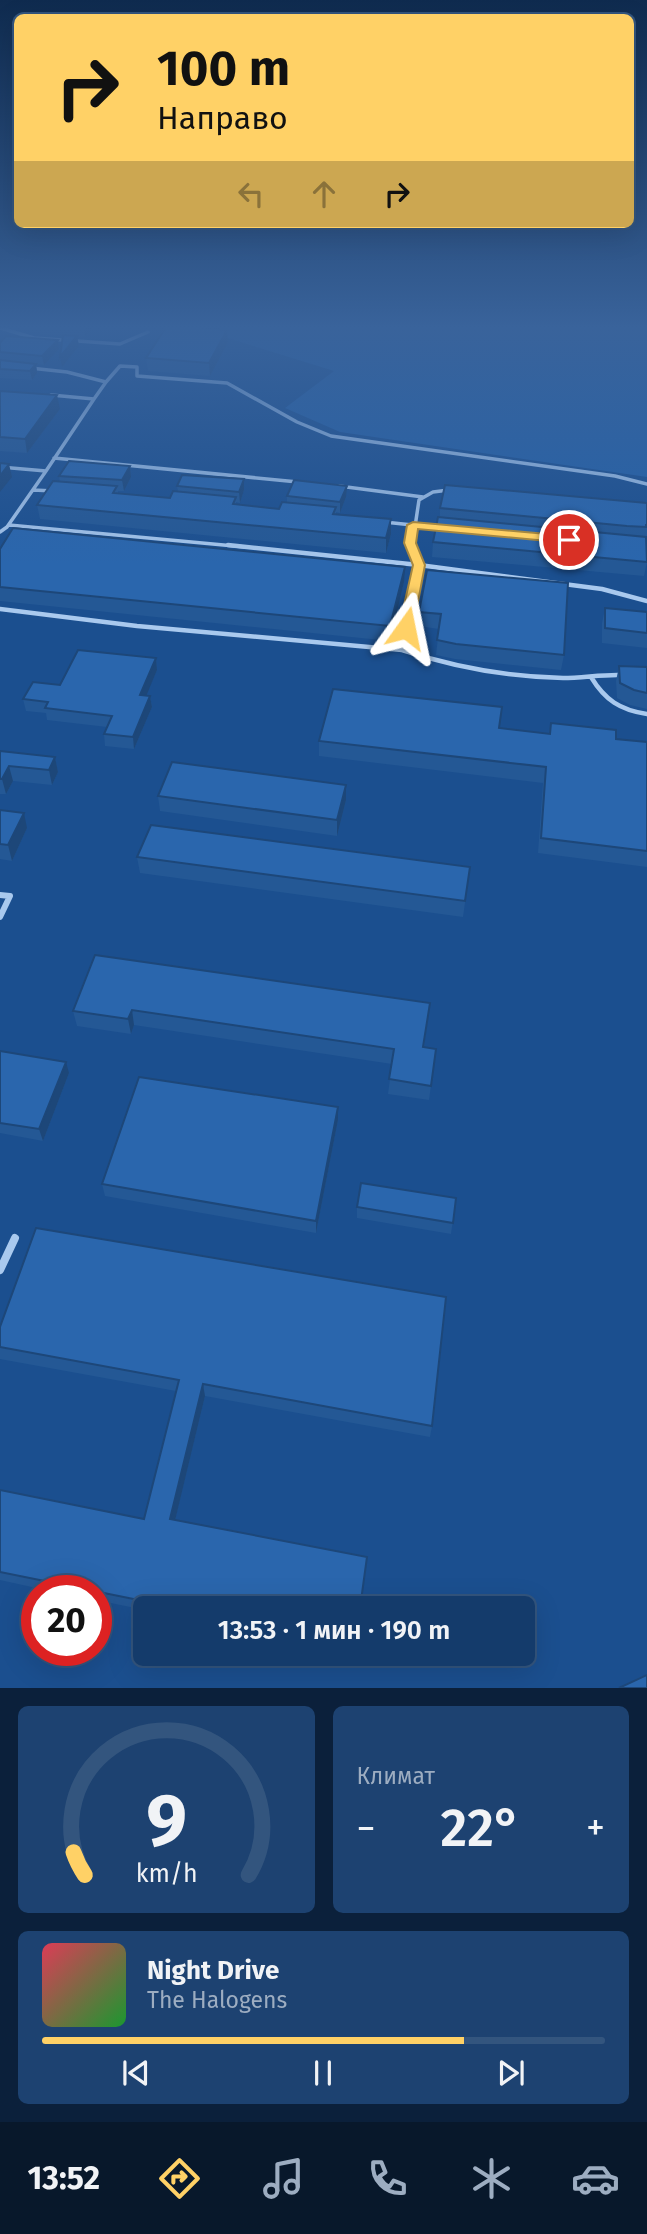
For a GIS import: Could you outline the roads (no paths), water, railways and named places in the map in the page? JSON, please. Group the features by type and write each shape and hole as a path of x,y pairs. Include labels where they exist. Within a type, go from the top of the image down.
{"lane":[{"path":"0,531 9,525 90,406"},
{"path":"268,406 331,436 614,476 647,484"},
{"path":"54,458 312,484"},
{"path":"0,467 46,471"},
{"path":"339,486 423,497"},
{"path":"402,650 419,565 410,543 419,499 433,492 460,489"},
{"path":"33,490 60,491"},
{"path":"373,521 454,529"},
{"path":"9,525 134,535 419,565 602,589 647,601"},
{"path":"0,609 137,626 402,650 447,665 561,678 627,675"},
{"path":"591,677 600,693 613,706 631,713 647,714"},
{"path":"0,895 10,896 0,917"},
{"path":"0,1270 15,1238"}]}
